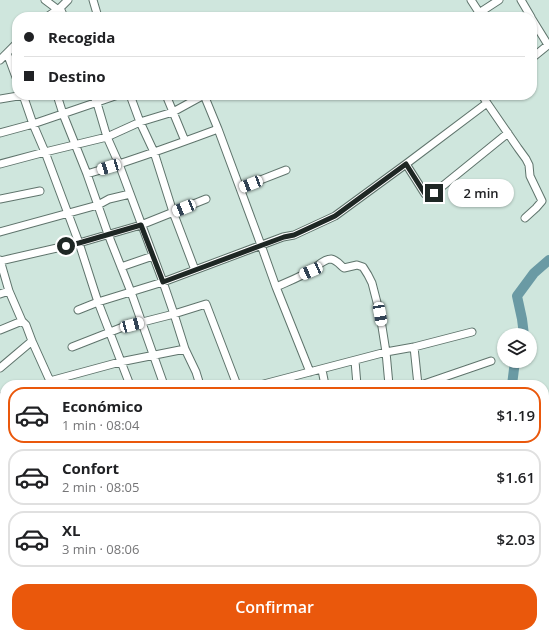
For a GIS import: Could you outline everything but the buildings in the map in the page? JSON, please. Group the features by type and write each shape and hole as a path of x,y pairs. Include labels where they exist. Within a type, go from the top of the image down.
{"street":[{"path":"45,0 59,9 61,12"},
{"path":"54,12 68,0"},
{"path":"93,0 97,12"},
{"path":"471,0 479,12"},
{"path":"485,12 499,0"},
{"path":"520,0 528,12"},
{"path":"537,27 548,45 537,54"},
{"path":"0,60 12,48"},
{"path":"7,53 12,66"},
{"path":"0,99 12,97"},
{"path":"25,100 68,213 98,302 128,380"},
{"path":"59,100 162,380"},
{"path":"96,100 107,137 119,164 163,282 184,349 198,380"},
{"path":"0,133 33,124 105,100"},
{"path":"132,100 154,152 173,212 195,270"},
{"path":"168,100 185,141"},
{"path":"0,164 107,137 140,122 173,112 195,100"},
{"path":"206,100 218,128 276,287 310,372"},
{"path":"485,100 526,159 529,165 530,176 542,201 524,218"},
{"path":"78,310 98,302 163,282 261,245 294,235 335,216 487,103"},
{"path":"87,174 154,152 218,128"},
{"path":"406,164 425,194 429,195 434,193 508,133"},
{"path":"240,188 286,170"},
{"path":"0,199 40,191"},
{"path":"0,232 98,205 109,199 130,194"},
{"path":"48,380 26,325 22,321 9,291 0,260 79,243 141,225 206,199"},
{"path":"121,267 153,256"},
{"path":"276,287 311,271 324,260 336,260 344,268 357,265 363,267 372,283 380,314 389,380"},
{"path":"0,294 9,291"},
{"path":"72,347 123,327 206,304 235,380"},
{"path":"0,330 22,321"},
{"path":"279,380 386,352 414,347 472,332"},
{"path":"0,368 32,341"},
{"path":"414,347 418,380"},
{"path":"59,380 120,362 184,349"},
{"path":"355,361 357,380"},
{"path":"434,380 491,361"},
{"path":"322,370 324,380"}],"waterway":[{"path":"523,328 517,296 534,273 549,260"},
{"path":"513,380 514,368"}],"route":[{"path":"66,246 141,225 163,282 284,237 294,235 335,216 406,164 425,194 429,195 434,193"}]}
